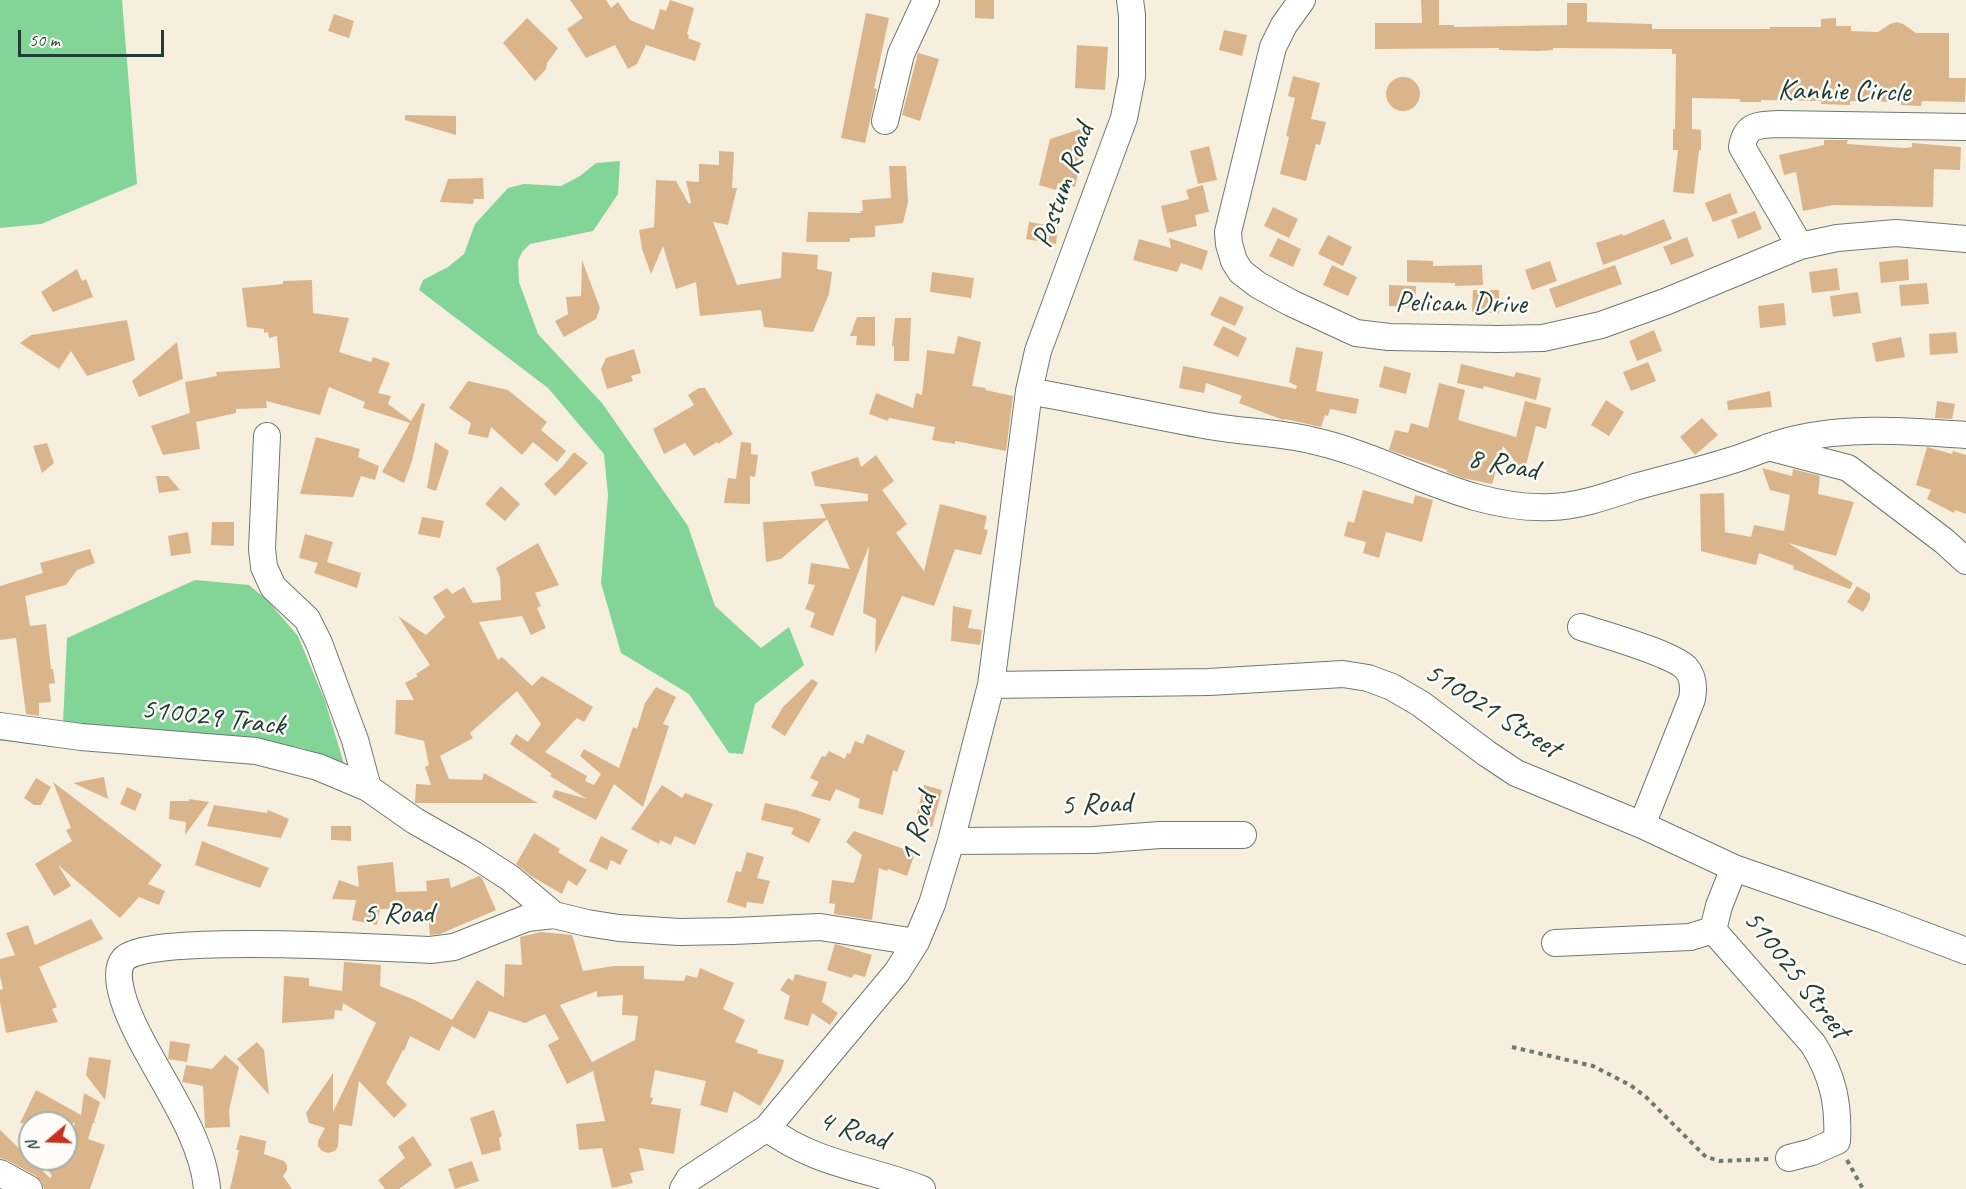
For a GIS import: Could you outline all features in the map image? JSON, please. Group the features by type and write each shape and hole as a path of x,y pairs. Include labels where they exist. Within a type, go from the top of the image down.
{"street":[{"path":"885,121 901,54 926,0"},
{"name":"Postum Road","path":"1029,391 1038,351 1124,118 1132,77 1130,0"},
{"name":"Pelican Drive","path":"1302,0 1284,25 1273,47 1228,232 1228,244 1241,272 1258,285 1356,333 1389,337 1543,338 1601,325 1665,302 1800,246 1861,234 1896,233 1966,239"},
{"name":"Kanhie Circle","path":"1800,246 1742,147 1748,130 1762,124 1966,127"},
{"name":"8 Road","path":"1029,391 1212,427 1309,439 1371,458 1461,492 1527,508 1584,503 1741,457 1768,446 1803,438 1863,432 1966,435"},
{"name":"1 Road","path":"683,1189 689,1179 767,1128 897,972 916,942 932,904 951,841 991,685 1029,391"},
{"path":"267,436 262,549 264,567 273,587 307,619 320,644 355,740 368,788"},
{"path":"1768,446 1848,468 1944,541 1966,561"},
{"path":"1581,627 1671,658 1686,668 1694,686 1692,699 1642,825"},
{"name":"510021 Street","path":"991,685 1209,682 1343,674 1368,678 1392,687 1421,704 1516,773 1642,825 1734,868 1966,951"},
{"name":"510029 Track","path":"0,726 71,736 256,751 318,767 368,788 416,821 510,878 554,915"},
{"name":"5 Road","path":"951,841 1094,840 1160,835 1243,835"},
{"name":"510025 Street","path":"1734,868 1719,906 1713,930 1813,1044 1825,1063 1833,1086 1838,1117 1837,1141"},
{"name":"5 Road","path":"207,1189 191,1132 136,1031 123,999 118,974 122,962 133,952 164,946 251,944 430,950 454,947 526,918 554,915 619,928 690,932 820,927 916,942"},
{"path":"1555,943 1690,938 1713,930"},
{"name":"4 Road","path":"767,1128 784,1141 828,1161 922,1189"},
{"path":"1789,1158 1812,1152 1837,1141"},
{"path":"0,1173 29,1189"}],"path":[{"path":"1512,1047 1593,1066 1630,1085 1647,1097 1706,1157 1720,1161 1789,1158"},
{"path":"1837,1141 1863,1189"}],"green space":[{"path":"0,0 122,0 137,184 41,224 0,228"},
{"path":"620,161 618,194 593,231 530,244 522,252 518,261 519,282 538,334 602,403 688,526 715,606 761,648 789,627 804,665 755,704 743,754 729,753 689,694 621,653 601,583 608,495 604,454 548,388 419,290 423,280 448,267 464,254 475,224 508,188 524,184 561,186 580,176 596,163"},
{"path":"195,580 249,585 268,601 298,636 325,701 344,764 302,748 259,740 63,724 67,638"}],"building":[{"path":"570,0 606,0 611,8 618,2 630,20 654,30 660,9 666,11 670,0 694,8 687,34 688,38 701,43 695,61 646,45 637,64 628,69 615,45 586,58 567,29 583,18"},
{"path":"975,0 994,0 994,19 975,18"},
{"path":"1421,0 1439,0 1439,25 1454,25 1454,27 1567,25 1567,3 1587,3 1587,22 1652,24 1652,29 1821,27 1821,19 1836,18 1836,26 1851,26 1851,31 1878,32 1897,22 1916,33 1949,33 1949,78 1966,78 1965,102 1922,101 1921,106 1901,105 1901,102 1850,101 1850,105 1821,104 1821,101 1740,102 1740,99 1692,98 1692,129 1701,130 1701,150 1699,150 1694,194 1673,192 1678,150 1673,150 1676,54 1672,54 1672,49 1553,48 1553,50 1538,51 1499,50 1499,48 1375,49 1375,23 1422,23"},
{"path":"866,13 889,18 865,143 841,138"},
{"path":"334,14 354,21 349,38 328,31"},
{"path":"527,18 558,48 547,63 546,69 535,81 503,43"},
{"path":"1224,30 1247,35 1242,56 1219,50"},
{"path":"1077,45 1108,47 1105,90 1075,88"},
{"path":"918,53 939,59 920,121 902,115"},
{"path":"1293,76 1320,83 1311,119 1326,122 1320,145 1316,144 1306,181 1280,174 1295,98 1288,96"},
{"path":"1403,77 1415,82 1420,94 1415,106 1403,111 1391,106 1386,94 1391,82"},
{"path":"405,115 456,116 456,135 405,120"},
{"path":"1087,127 1075,187 1058,183 1056,190 1039,185 1050,139"},
{"path":"1824,140 1848,140 1847,144 1904,148 1912,147 1912,143 1961,147 1960,170 1934,169 1933,207 1833,205 1803,211 1796,172 1784,175 1779,155 1824,145"},
{"path":"1209,146 1217,180 1198,184 1190,151"},
{"path":"719,151 734,152 732,188 737,188 728,225 713,222 737,285 781,278 782,252 818,255 817,269 832,272 829,294 813,332 764,327 761,310 700,316 696,282 676,289 663,246 651,274 642,249 639,230 654,227 656,180 676,181 689,204 691,203 686,181 699,182 699,164 719,165"},
{"path":"889,166 906,166 908,202 903,223 875,226 875,237 850,238 850,242 806,242 808,212 861,213 860,211 863,211 862,200 891,198"},
{"path":"483,178 484,199 474,199 473,204 440,202 448,179"},
{"path":"1203,185 1209,212 1195,215 1197,226 1167,233 1161,206 1189,199 1186,190"},
{"path":"1730,193 1738,213 1713,222 1705,203"},
{"path":"1273,207 1298,219 1289,238 1264,226"},
{"path":"1755,211 1762,229 1738,239 1731,220"},
{"path":"1664,219 1672,239 1603,265 1596,243 1622,234 1623,236"},
{"path":"1029,222 1058,227 1056,244 1026,239"},
{"path":"1328,235 1352,247 1343,266 1318,254"},
{"path":"1687,237 1694,256 1671,265 1663,247"},
{"path":"1169,238 1208,251 1202,270 1181,263 1177,272 1133,260 1139,239 1171,248"},
{"path":"1278,238 1301,249 1293,267 1269,256"},
{"path":"1908,259 1909,280 1881,283 1879,262"},
{"path":"582,260 600,308 596,319 564,337 555,321 568,314 566,297 581,296"},
{"path":"1407,260 1433,261 1433,266 1482,265 1483,285 1455,286 1455,283 1407,282"},
{"path":"1550,261 1557,281 1532,290 1525,270"},
{"path":"1332,265 1357,277 1348,296 1323,285"},
{"path":"1615,265 1622,284 1556,308 1549,289"},
{"path":"1837,268 1840,290 1812,293 1809,272"},
{"path":"77,269 82,281 86,279 93,297 53,312 41,292"},
{"path":"932,272 974,278 971,298 930,292"},
{"path":"312,280 313,313 349,318 339,352 371,362 373,357 390,363 378,393 391,396 388,404 411,421 422,403 425,404 412,461 404,483 382,472 410,423 363,408 365,402 329,387 320,415 266,401 267,408 236,409 236,413 196,422 200,449 163,455 151,426 190,413 185,382 217,376 216,372 280,368 277,336 269,338 268,332 264,333 264,329 247,327 242,288 283,284 283,281"},
{"path":"1927,283 1929,304 1901,306 1899,285"},
{"path":"1389,285 1416,286 1415,307 1389,306"},
{"path":"1473,290 1499,290 1499,313 1472,312"},
{"path":"1858,292 1861,313 1833,317 1830,296"},
{"path":"1220,296 1244,307 1235,326 1210,315"},
{"path":"1784,303 1786,325 1760,328 1758,306"},
{"path":"857,317 875,317 875,346 856,345 857,336 850,336"},
{"path":"895,318 911,318 909,361 894,361 894,346 892,346"},
{"path":"127,320 135,360 87,376 71,351 59,369 20,343 31,335"},
{"path":"1223,326 1247,338 1238,357 1213,345"},
{"path":"1654,330 1662,351 1637,361 1629,341"},
{"path":"1956,332 1958,353 1930,355 1929,334"},
{"path":"958,336 981,342 972,386 1013,396 1006,451 955,441 955,444 932,440 935,427 889,418 888,421 869,414 876,393 913,408 916,393 922,395 927,350 954,354"},
{"path":"1901,337 1905,357 1876,362 1872,343"},
{"path":"177,342 183,379 139,397 132,381"},
{"path":"1296,347 1323,352 1316,391 1359,399 1356,414 1330,409 1321,427 1283,420 1239,403 1242,396 1206,383 1204,393 1179,388 1183,366 1296,389 1297,386 1289,382"},
{"path":"634,349 641,373 631,376 633,381 607,389 601,369 606,358"},
{"path":"1648,362 1656,381 1631,391 1623,372"},
{"path":"1461,364 1514,377 1516,372 1541,378 1536,400 1484,386 1483,389 1457,383"},
{"path":"1384,366 1411,373 1406,394 1379,387"},
{"path":"468,381 508,390 547,422 541,430 566,451 557,462 533,442 522,455 491,427 488,438 468,434 471,423 449,408"},
{"path":"1439,383 1465,390 1458,420 1516,437 1525,401 1551,408 1546,429 1536,426 1524,473 1503,446 1492,484 1463,478 1447,470 1389,450 1395,430 1408,433 1411,423 1428,428"},
{"path":"699,388 705,388 733,434 694,456 685,443 664,454 653,429 694,405 688,395"},
{"path":"1770,391 1772,407 1728,410 1727,401"},
{"path":"1606,400 1624,412 1609,436 1591,425"},
{"path":"1937,401 1955,404 1952,419 1935,418"},
{"path":"1702,418 1718,435 1695,455 1680,437"},
{"path":"316,437 360,449 358,457 379,466 375,480 361,476 353,497 300,494"},
{"path":"435,442 449,451 436,491 427,488"},
{"path":"741,442 751,443 751,454 758,455 755,477 750,476 750,504 724,503 728,478 736,479"},
{"path":"47,443 54,463 42,473 33,446"},
{"path":"1927,447 1952,454 1953,451 1966,455 1966,514 1955,510 1954,513 1927,499 1931,490 1916,485"},
{"path":"574,452 588,463 555,496 544,484"},
{"path":"876,455 894,481 882,490 907,524 896,533 924,571 940,504 987,516 984,529 988,530 981,555 955,549 934,606 902,596 875,654 876,619 863,613 869,546 833,636 810,627 815,613 805,609 815,585 808,584 811,563 850,569 827,519 781,559 766,562 763,522 826,518 820,504 868,501 868,494 815,486 811,472 858,457 861,467"},
{"path":"1762,468 1792,476 1793,469 1820,476 1818,494 1854,502 1836,556 1788,543 1853,583 1850,589 1793,569 1794,566 1759,553 1756,565 1701,551 1700,494 1724,493 1725,532 1751,537 1754,525 1784,531 1790,495 1770,490"},
{"path":"156,476 168,476 180,490 159,493"},
{"path":"501,486 520,504 505,521 485,504"},
{"path":"1363,490 1413,504 1415,495 1433,500 1422,542 1386,532 1379,558 1363,553 1366,542 1344,536 1348,521 1354,523"},
{"path":"422,517 444,521 440,538 418,534"},
{"path":"212,522 234,522 234,546 211,545"},
{"path":"188,532 191,553 171,556 168,536"},
{"path":"305,534 333,542 327,562 361,573 357,588 314,573 318,563 299,558"},
{"path":"538,543 559,585 535,593 541,606 537,608 546,628 531,635 522,616 479,622 498,660 502,657 532,686 542,676 593,707 584,722 577,718 545,752 587,776 585,781 594,785 601,774 580,756 584,749 619,768 633,727 637,729 645,703 656,687 676,697 663,724 669,726 643,807 614,784 596,820 552,797 555,790 587,799 550,776 552,774 510,744 516,734 528,742 541,724 517,691 470,733 473,738 440,756 449,779 482,780 484,773 538,803 415,803 416,784 431,785 425,767 429,765 424,741 395,734 396,700 414,700 405,683 418,676 416,674 430,665 398,616 426,635 445,617 433,597 447,588 452,594 464,587 473,603 501,600 500,577 496,568"},
{"path":"90,549 95,563 77,570 66,585 25,596 30,626 46,624 51,669 53,669 55,683 49,684 51,702 39,703 39,716 26,714 16,638 0,640 0,586 43,573 40,563"},
{"path":"1857,586 1870,594 1870,600 1863,612 1847,602"},
{"path":"953,606 972,610 968,628 982,630 980,645 951,641"},
{"path":"812,679 818,683 785,736 771,727 783,707"},
{"path":"867,734 905,751 897,772 893,770 883,815 858,808 860,799 836,789 830,801 811,796 819,782 810,778 822,756 825,757 829,751 845,759 847,753 850,754 855,741 863,744"},
{"path":"104,777 108,799 73,783"},
{"path":"36,778 51,787 41,805 34,805 24,798"},
{"path":"53,782 162,865 148,884 165,891 159,905 139,897 120,918 58,865 71,886 54,896 35,864 72,841 66,830 71,828"},
{"path":"662,785 682,798 685,793 713,804 695,845 675,836 671,845 660,840 659,844 631,829"},
{"path":"924,785 942,790 932,827 915,822"},
{"path":"127,787 142,794 135,811 120,804"},
{"path":"189,799 209,802 185,835 186,822 169,819 170,801 189,801"},
{"path":"765,803 821,819 809,843 791,834 794,828 761,820"},
{"path":"214,805 267,813 268,810 289,819 281,838 207,826"},
{"path":"331,826 351,826 351,841 331,840"},
{"path":"854,831 915,853 907,876 879,868 872,920 834,914 835,904 829,903 832,880 854,883 862,855 846,842"},
{"path":"534,833 560,849 558,852 587,870 577,886 568,880 562,894 531,876 516,864"},
{"path":"601,836 628,850 620,865 611,860 607,870 589,861"},
{"path":"202,841 269,868 260,888 195,865"},
{"path":"747,852 764,857 757,878 770,881 763,904 747,902 746,908 727,902 736,871 741,872"},
{"path":"393,862 396,892 427,891 426,881 449,878 451,888 479,876 496,910 440,934 430,935 428,912 406,913 406,909 380,909 377,925 352,920 356,900 332,899 339,880 359,887 357,866"},
{"path":"91,919 103,939 39,967 57,1007 52,1009 58,1022 6,1033 0,1002 0,990 3,989 0,959 15,955 6,933 28,925 35,945"},
{"path":"541,932 572,935 583,971 613,966 644,966 644,979 684,981 686,975 697,978 700,968 734,983 723,1009 745,1020 735,1042 758,1050 757,1053 784,1060 781,1071 760,1106 734,1091 727,1113 700,1105 706,1081 655,1070 650,1097 653,1098 651,1104 681,1109 674,1154 639,1148 644,1170 630,1173 633,1183 612,1188 602,1148 579,1150 576,1124 605,1121 593,1071 567,1084 548,1045 559,1039 545,1014 525,1023 489,1011 475,1039 452,1026 439,1051 410,1036 386,1083 407,1105 394,1118 359,1081 352,1126 339,1124 338,1146 335,1151 328,1153 322,1151 318,1146 318,1141 325,1128 309,1123 306,1113 333,1073 333,1112 376,1023 343,1003 342,1011 335,1010 334,1019 282,1023 284,976 309,978 309,986 342,991 344,962 381,965 380,986 415,1000 452,1020 477,980 504,997 505,964 522,965 520,937","holes":["597,991 597,997 623,995 622,1015 638,1016 635,1040 592,1062 560,1005"]},
{"path":"835,944 872,955 865,977 854,974 852,978 827,970"},
{"path":"795,974 827,982 822,1002 838,1013 830,1025 812,1013 808,1026 784,1019 790,996 780,990 788,978 793,981"},
{"path":"170,1041 190,1044 187,1062 168,1059"},
{"path":"257,1042 264,1050 269,1095 237,1059"},
{"path":"225,1055 239,1067 229,1110 230,1127 205,1128 203,1086 182,1082 186,1065 212,1069"},
{"path":"89,1057 111,1060 105,1100 86,1075"},
{"path":"36,1090 74,1111 26,1111"},
{"path":"84,1093 100,1102 94,1122 96,1123 93,1123 88,1139 105,1145 90,1189 44,1189 42,1182 27,1171 43,1171 50,1178 52,1176 49,1171 78,1171 78,1113 81,1115"},
{"path":"494,1110 502,1136 499,1138 501,1150 482,1155 470,1118"},
{"path":"0,1130 18,1147 18,1166 0,1158"},
{"path":"240,1135 266,1141 264,1154 284,1161 287,1170 283,1176 292,1189 230,1189"},
{"path":"413,1136 432,1165 399,1189 385,1189 378,1180 405,1158 398,1147"},
{"path":"472,1161 479,1181 455,1189 448,1169"}]}
